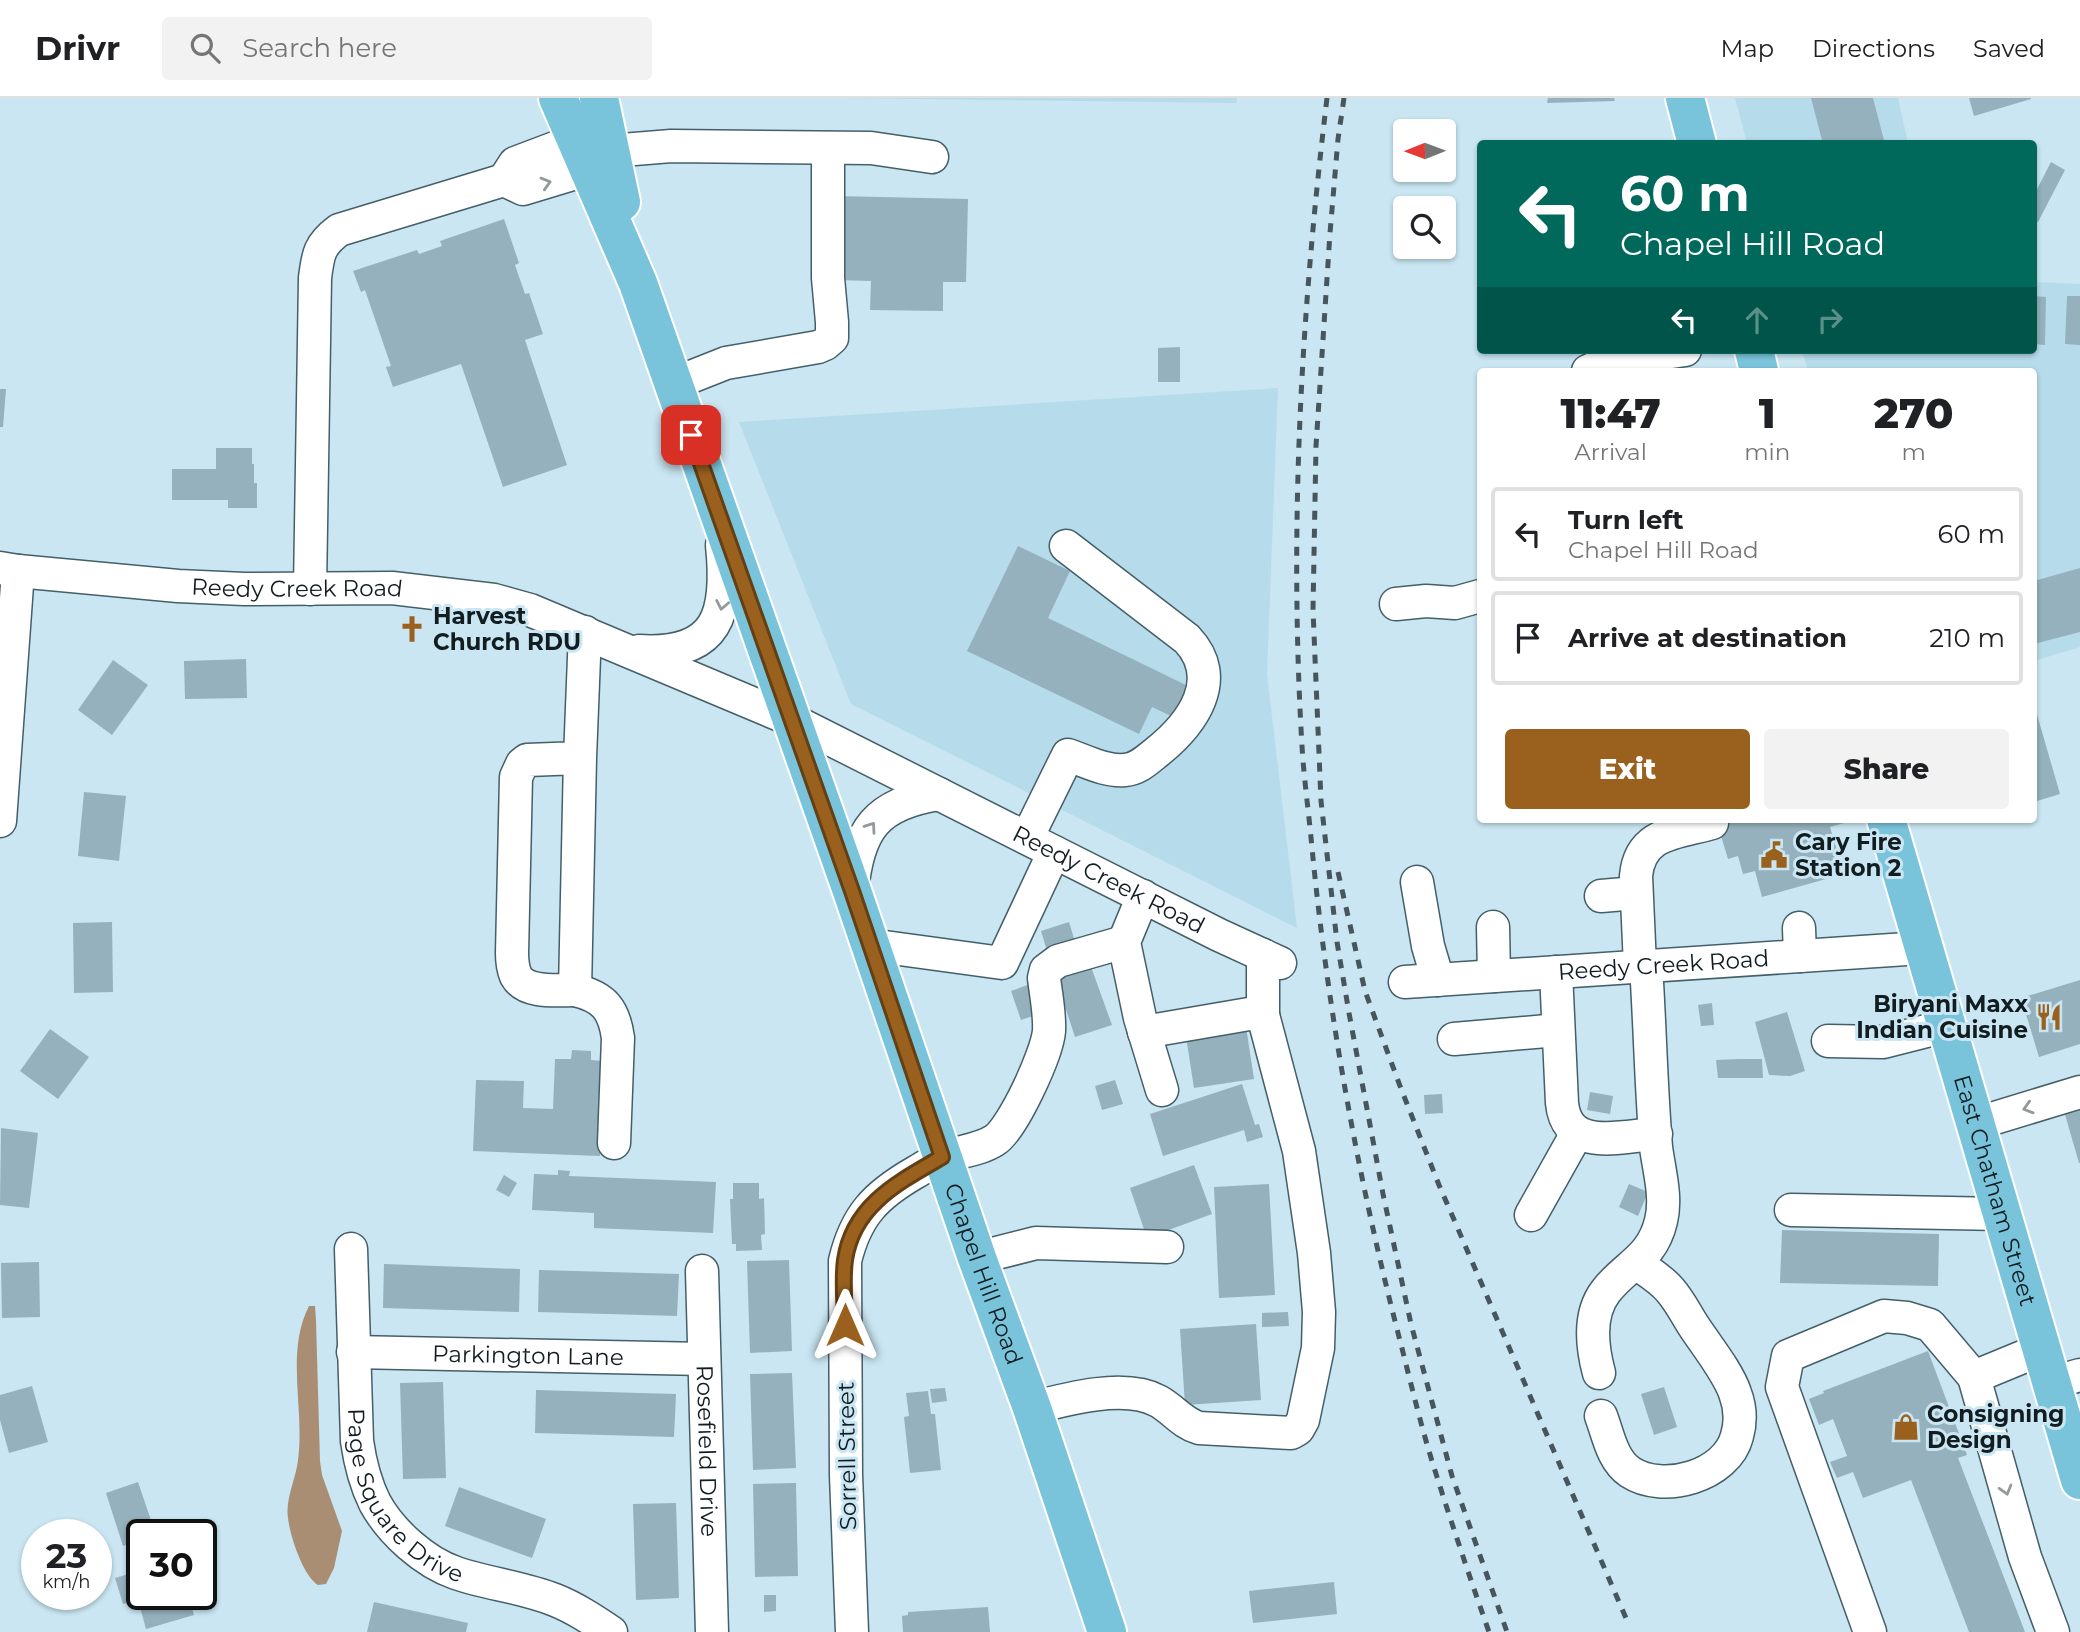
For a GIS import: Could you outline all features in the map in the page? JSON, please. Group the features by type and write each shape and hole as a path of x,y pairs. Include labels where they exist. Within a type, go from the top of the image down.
{"main road":[{"name":"Chapel Hill Road","path":"558,98 592,154 852,891 1107,1632"},
{"name":"Chapel Hill Road","path":"592,154 599,98"},
{"path":"1685,98 1696,140"},
{"name":"East Chatham Street","path":"1886,823 2001,1214 2058,1369 2080,1480"}],"street":[{"path":"310,589 315,278 321,247 328,238 340,230 504,180 514,163 671,146 871,148 932,157"},
{"path":"673,384 726,363 818,347 832,338 828,278 828,148"},
{"path":"1595,368 1611,361 1658,354"},
{"name":"Reedy Creek Road","path":"627,650 664,651 689,646 702,638 719,619 724,599 725,575 719,512"},
{"path":"1002,963 1068,755 1110,770 1126,770 1141,765 1164,747 1189,720 1199,702 1203,686 1203,663 1197,650 1187,639 1066,547"},
{"path":"0,821 9,570"},
{"name":"Reedy Creek Road","path":"9,570 178,586 392,589 494,600 530,610 792,720 1272,959 1263,1016"},
{"path":"1396,604 1420,601 1455,603 1477,597"},
{"path":"575,990 585,632"},
{"path":"580,758 527,760 518,769 512,953 516,975 522,982 540,989 575,990 592,994 610,1011 618,1038 614,1143"},
{"path":"852,891 861,842 877,819 917,797 939,794"},
{"path":"1599,1373 1594,1354 1593,1331 1598,1306 1605,1292 1648,1250 1661,1222 1662,1197 1636,893 1637,866 1646,847 1665,836 1712,823"},
{"path":"1417,882 1428,946 1438,979"},
{"path":"1601,896 1636,893"},
{"path":"1143,897 1124,942 1144,1032 1162,1090"},
{"path":"1493,927 1494,976"},
{"path":"870,945 1002,963 1044,978 1046,970 1058,961 1124,942"},
{"name":"Reedy Creek Road","path":"1405,982 1643,966 1799,942 1922,948"},
{"path":"1556,972 1563,1113 1570,1128 1586,1137 1598,1138 1656,1134"},
{"name":"Sorrell Street","path":"852,1632 846,1475 845,1261 854,1230 880,1197 895,1184 942,1157 993,1142 1002,1135 1046,1045 1049,1030 1044,978"},
{"path":"1032,1408 1084,1396 1135,1395 1158,1401 1186,1423 1199,1428 1291,1433 1301,1425 1318,1348 1319,1311 1314,1253 1299,1151 1263,1016 1249,1014 1144,1032"},
{"path":"1828,1041 1883,1042 1946,1026"},
{"path":"1454,1039 1559,1030"},
{"path":"1975,1124 2080,1092"},
{"path":"1531,1215 1577,1133"},
{"path":"1791,1210 2001,1214"},
{"path":"977,1258 1036,1243 1167,1247"},
{"name":"Page Square Drive","path":"351,1249 357,1441 362,1471 376,1504 396,1530 432,1561 453,1572 553,1599 611,1632"},
{"path":"1601,1416 1613,1451 1621,1463 1629,1471 1656,1480 1686,1479 1702,1474 1726,1458 1737,1437 1739,1408 1735,1392 1723,1371 1670,1289 1636,1263"},
{"name":"Rosefield Drive","path":"702,1271 712,1632"},
{"path":"1870,1632 1782,1387 1788,1356 1884,1316 1907,1318 1930,1325 1974,1377 2025,1557 2053,1632"},
{"name":"Parkington Lane","path":"354,1352 704,1359"},
{"path":"1974,1377 2058,1369"}],"shaded area":[{"path":"846,98 1237,98 1236,103"},
{"path":"1735,98 1898,98 1907,140 1746,140"},
{"path":"2037,282 2080,284 2080,647 2037,660 2037,368 1807,368 1803,354 2037,354"},
{"path":"1278,388 1267,674 1297,928 851,704 739,422"},
{"path":"309,1306 315,1306 322,1475 342,1531 334,1568 326,1584 318,1585 307,1573 298,1555 287,1511 297,1467 299,1441 298,1343"}],"building":[{"path":"1548,98 1614,98 1615,101 1547,103"},
{"path":"1811,98 1873,98 1884,140 1822,140"},
{"path":"1969,98 2031,98 2031,99 1974,116"},
{"path":"2051,162 2065,170 2038,222 2037,189"},
{"path":"836,196 968,199 966,282 943,282 943,311 870,310 871,281 834,280"},
{"path":"504,219 519,263 515,265 525,294 529,293 543,334 525,340 567,465 503,487 461,364 393,387 386,367 391,366 365,290 361,292 353,271 417,250 419,254 442,246 440,241"},
{"path":"2037,296 2046,297 2045,345 2037,344"},
{"path":"2067,296 2080,296 2080,345 2065,344"},
{"path":"1180,347 1180,382 1158,382 1158,348"},
{"path":"0,389 6,389 3,427 0,427"},
{"path":"216,448 252,448 257,508 228,508 228,500 172,500 172,469 216,469"},
{"path":"1018,546 1070,571 1048,618 1188,686 1173,717 1152,707 1139,734 967,651"},
{"path":"2080,568 2080,632 2037,643 2037,580"},
{"path":"246,659 247,698 185,699 184,661"},
{"path":"113,660 148,685 112,735 78,710"},
{"path":"2037,714 2060,794 2037,801"},
{"path":"84,792 126,796 119,861 78,856"},
{"path":"1717,823 1844,823 1830,827 1844,874 1762,897 1755,871 1743,874 1738,856 1728,859"},
{"path":"112,922 113,992 74,993 73,923"},
{"path":"1069,922 1076,945 1048,954 1041,931"},
{"path":"1090,964 1112,1025 1075,1037 1055,976"},
{"path":"2080,980 2080,1044 2039,1057 2021,998"},
{"path":"1035,982 1045,1012 1021,1020 1011,991"},
{"path":"1712,1003 1714,1025 1701,1026 1698,1005"},
{"path":"1787,1012 1805,1071 1790,1076 1769,1075 1755,1022"},
{"path":"1245,1020 1254,1079 1194,1088 1185,1030"},
{"path":"50,1029 89,1057 58,1099 20,1071"},
{"path":"572,1050 591,1051 591,1060 604,1061 600,1156 473,1151 476,1080 524,1081 523,1108 553,1109 555,1059 571,1059"},
{"path":"1762,1059 1763,1078 1718,1078 1716,1060"},
{"path":"1115,1080 1123,1104 1102,1110 1095,1086"},
{"path":"1242,1084 1255,1125 1259,1124 1263,1137 1247,1142 1244,1130 1163,1156 1150,1114"},
{"path":"1590,1092 1613,1096 1610,1114 1587,1110"},
{"path":"1442,1094 1443,1113 1425,1114 1424,1095"},
{"path":"2080,1098 2080,1163 2079,1163 2062,1104"},
{"path":"1,1128 38,1133 29,1208 0,1205"},
{"path":"1194,1165 1212,1214 1147,1238 1130,1188"},
{"path":"558,1170 570,1171 569,1176 716,1182 713,1233 594,1228 594,1213 532,1210 534,1174 558,1175"},
{"path":"504,1175 517,1183 509,1197 496,1190"},
{"path":"733,1183 759,1183 759,1199 764,1198 765,1234 761,1235 762,1250 736,1251 736,1244 732,1244 730,1199 733,1199"},
{"path":"1269,1184 1275,1295 1219,1298 1214,1187"},
{"path":"1629,1184 1648,1192 1638,1216 1619,1207"},
{"path":"1782,1230 1939,1234 1938,1286 1780,1283"},
{"path":"789,1260 792,1351 750,1353 747,1261"},
{"path":"39,1262 40,1317 2,1318 1,1263"},
{"path":"384,1264 520,1269 519,1312 383,1308"},
{"path":"539,1270 679,1274 677,1316 538,1312"},
{"path":"1288,1312 1289,1326 1262,1327 1262,1313"},
{"path":"1256,1324 1261,1400 1185,1405 1180,1329"},
{"path":"1928,1351 1967,1455 1958,1458 2025,1632 1969,1632 1911,1480 1863,1498 1853,1472 1837,1478 1830,1462 1847,1456 1833,1419 1819,1425 1809,1399 1824,1393 1823,1391"},
{"path":"792,1373 796,1468 753,1470 750,1374"},
{"path":"443,1382 446,1478 403,1479 400,1383"},
{"path":"32,1386 48,1442 9,1453 0,1420 0,1395"},
{"path":"1664,1387 1677,1427 1654,1435 1641,1394"},
{"path":"945,1388 947,1401 932,1403 930,1389"},
{"path":"536,1390 676,1394 674,1437 535,1433"},
{"path":"928,1391 931,1414 935,1414 941,1470 910,1473 904,1417 909,1416 906,1393"},
{"path":"138,1482 151,1519 126,1519 126,1545 123,1546 106,1493"},
{"path":"796,1483 798,1576 755,1577 753,1484"},
{"path":"459,1487 546,1519 532,1558 445,1526"},
{"path":"676,1503 679,1598 636,1600 633,1504"},
{"path":"126,1575 126,1603 123,1604 115,1578"},
{"path":"1334,1582 1337,1614 1253,1623 1249,1591"},
{"path":"764,1595 776,1595 776,1611 764,1612"},
{"path":"374,1602 468,1623 466,1632 367,1632"},
{"path":"988,1607 990,1632 903,1632 902,1616 908,1615 908,1612"},
{"path":"141,1610 193,1610 194,1615 146,1629"}],"railway":[{"path":"1327,98 1310,259 1297,502 1298,665 1305,784 1335,1031 1383,1273 1427,1445 1489,1632"},
{"path":"1344,98 1330,233 1316,446 1313,610 1321,801 1337,942 1349,1013 1411,1324 1452,1476 1507,1632"},
{"path":"1338,872 1365,991 1400,1086 1439,1185 1629,1625"}],"place":[{"name":"Harvest Church RDU","path":"412,629"},
{"name":"Cary Fire Station 2","path":"1774,855"},
{"name":"Biryani Maxx Indian Cuisine","path":"2049,1017"},
{"name":"Consigning Design","path":"1906,1427"}],"route":[{"path":"691,435 852,891 942,1157 895,1184 867,1211 854,1230 845,1261 845,1325"}]}
